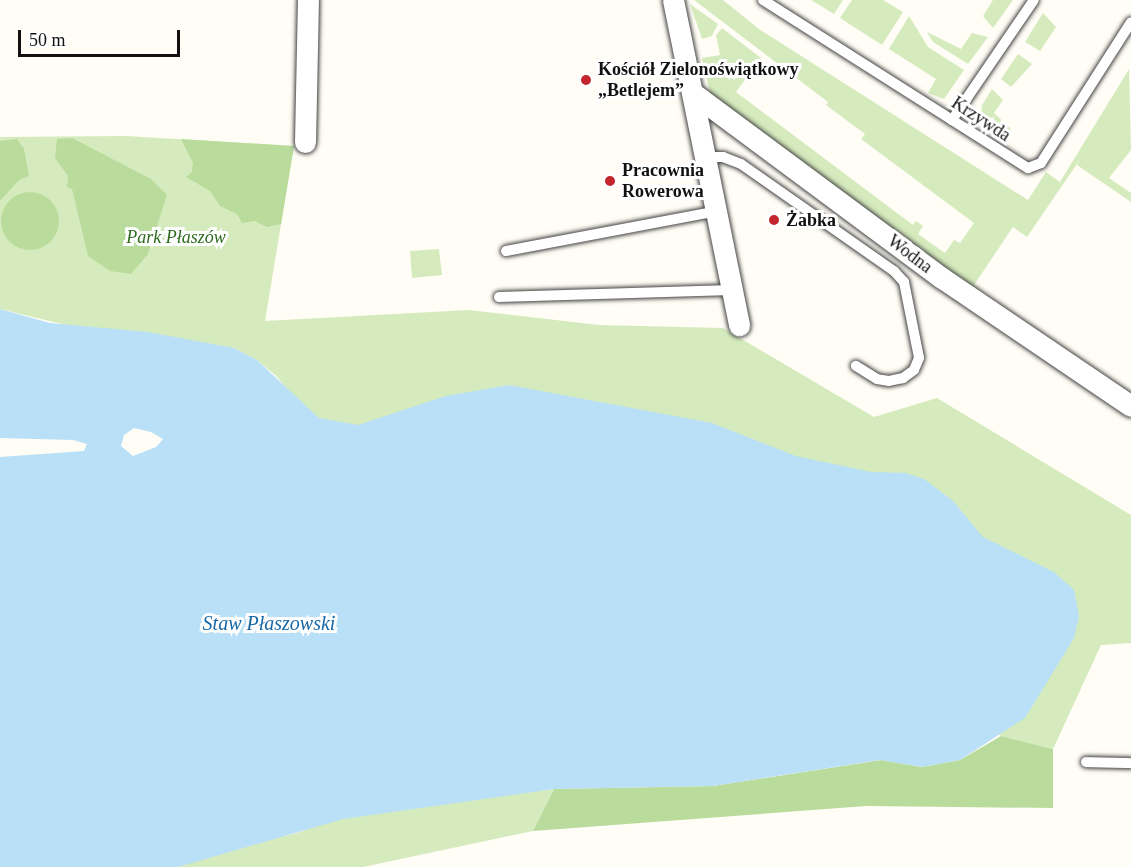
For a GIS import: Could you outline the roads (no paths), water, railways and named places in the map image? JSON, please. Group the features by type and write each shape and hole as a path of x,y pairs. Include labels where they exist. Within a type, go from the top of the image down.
{"street":[{"path":"305,142 308,0"},
{"path":"674,0 739,325"},
{"name":"Wodna","path":"694,94 942,278 1131,406"}],"lane":[{"name":"Krzywda","path":"763,0 1020,165 1035,168 1131,22"},
{"path":"952,120 1034,0"},
{"path":"707,157 723,157 741,164 894,271 904,282 919,358 914,370 903,378 889,381 877,379 856,366"},
{"path":"506,251 717,211"},
{"path":"499,297 732,290"},
{"path":"1086,762 1131,763"}],"water":[{"name":"Staw Płaszowski","path":"0,309 50,323 148,332 234,348 257,360 319,418 358,425 446,396 509,385 712,423 796,456 871,472 905,473 924,479 953,501 983,537 1054,572 1074,590 1079,616 1074,638 1025,718 960,760 922,767 880,760 713,786 554,789 343,819 178,867 0,867 0,457 84,451 87,444 73,440 0,438","holes":["134,428 151,432 163,439 156,447 133,456 121,446 124,435"]}],"place":[{"name":"Kościół Zielonoświątkowy „Betlejem”","path":"586,80"},
{"name":"Pracownia Rowerowa","path":"610,181"},
{"name":"Żabka","path":"774,220"}],"park label":[{"name":"Park Płaszów","path":"176,237"}]}
